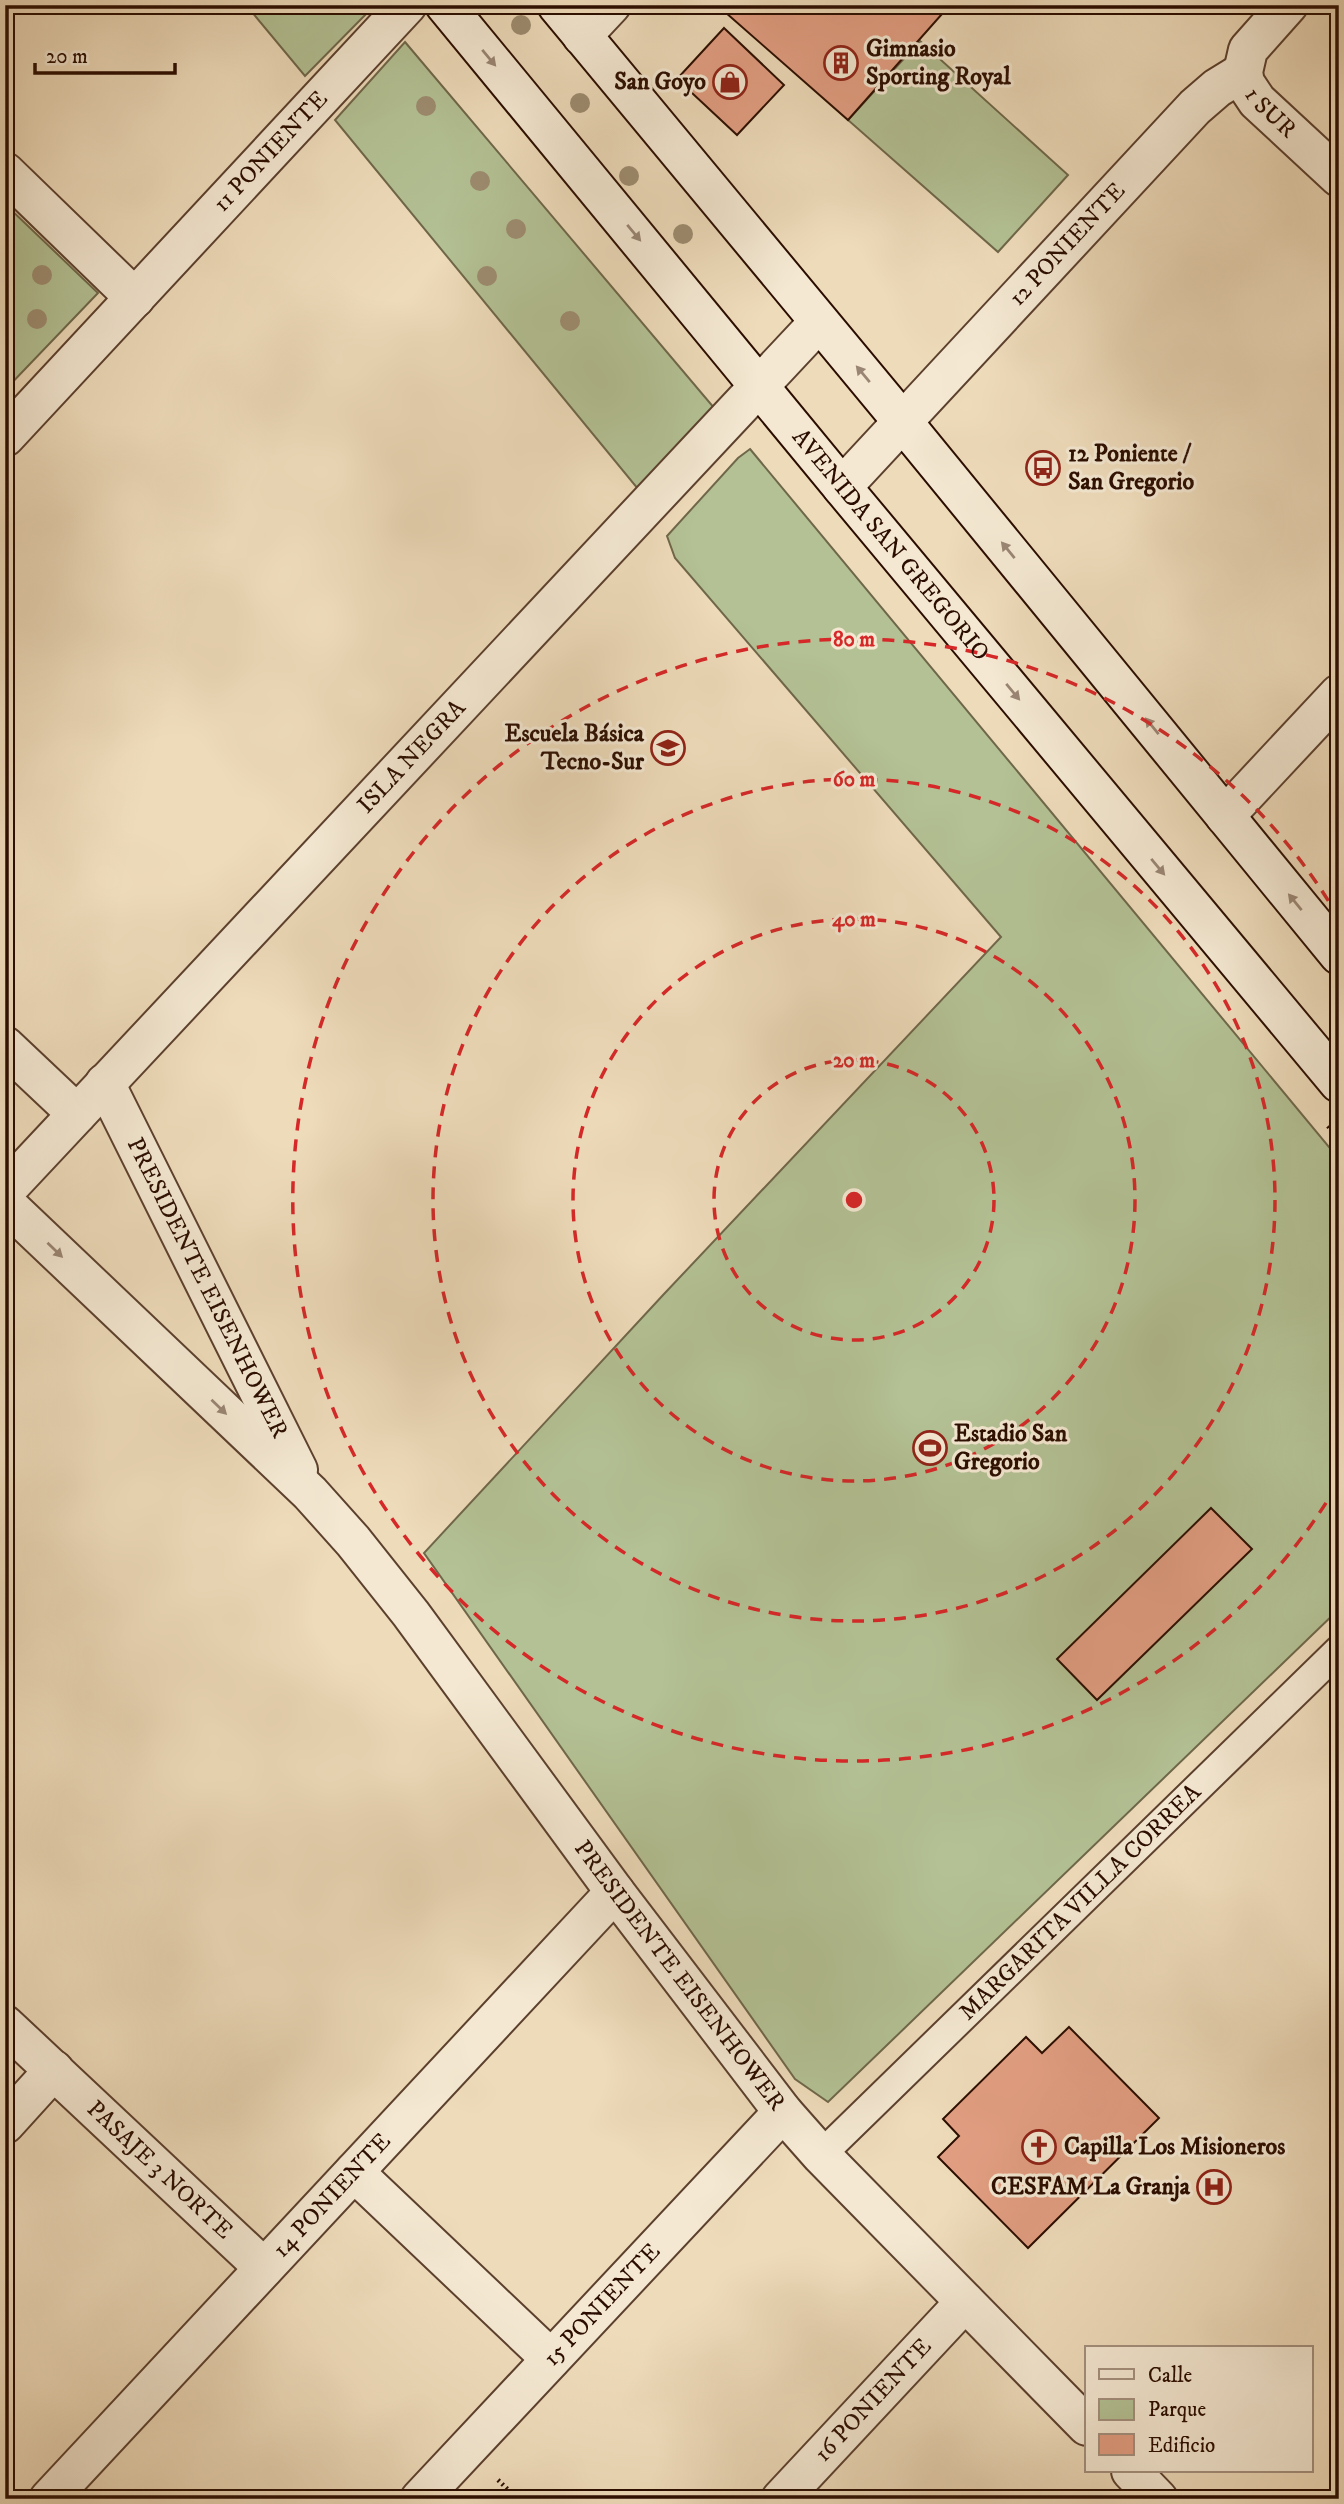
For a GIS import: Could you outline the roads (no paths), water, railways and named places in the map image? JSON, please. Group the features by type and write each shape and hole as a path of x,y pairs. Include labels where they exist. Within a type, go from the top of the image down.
{"street":[{"name":"11 PONIENTE","path":"5,437 407,5"},
{"name":"AVENIDA SAN GREGORIO","path":"445,5 842,487 1339,1083"},
{"path":"557,5 1339,955"},
{"path":"582,36 611,5"},
{"path":"1243,72 1248,50 1288,5"},
{"name":"1 SUR","path":"1243,72 1250,92 1257,101 1339,177"},
{"name":"12 PONIENTE","path":"842,487 1195,107 1217,88 1243,72"},
{"path":"5,172 135,298"},
{"name":"ISLA NEGRA","path":"5,1191 819,322"},
{"path":"1225,816 1339,694"},
{"path":"5,1046 77,1114"},
{"name":"PRESIDENTE EISENHOWER","path":"105,1083 310,1493"},
{"name":"PRESIDENTE EISENHOWER","path":"5,1203 310,1493 353,1541 411,1614 615,1892 783,2112 821,2155 1085,2424"},
{"name":"14 PONIENTE","path":"49,2499 615,1892"},
{"name":"PASAJE 3 NORTE","path":"5,2025 264,2268"},
{"path":"5,2124 54,2070"},
{"name":"15 PONIENTE","path":"420,2499 783,2112"},
{"path":"354,2172 551,2359"},
{"name":"16 PONIENTE","path":"781,2499 965,2302"}],"lane":[{"name":"MARGARITA VILLA CORREA","path":"821,2155 1339,1650"}],"place":[{"name":"Gimnasio Sporting Royal","path":"841,63"},
{"name":"San Goyo","path":"730,82"},
{"name":"12 Poniente / San Gregorio","path":"1043,468"},
{"name":"Escuela Básica Tecno-Sur","path":"668,748"},
{"name":"Estadio San Gregorio","path":"930,1448"},
{"name":"Capilla Los Misioneros","path":"1039,2147"},
{"name":"CESFAM La Granja","path":"1214,2187"}]}
